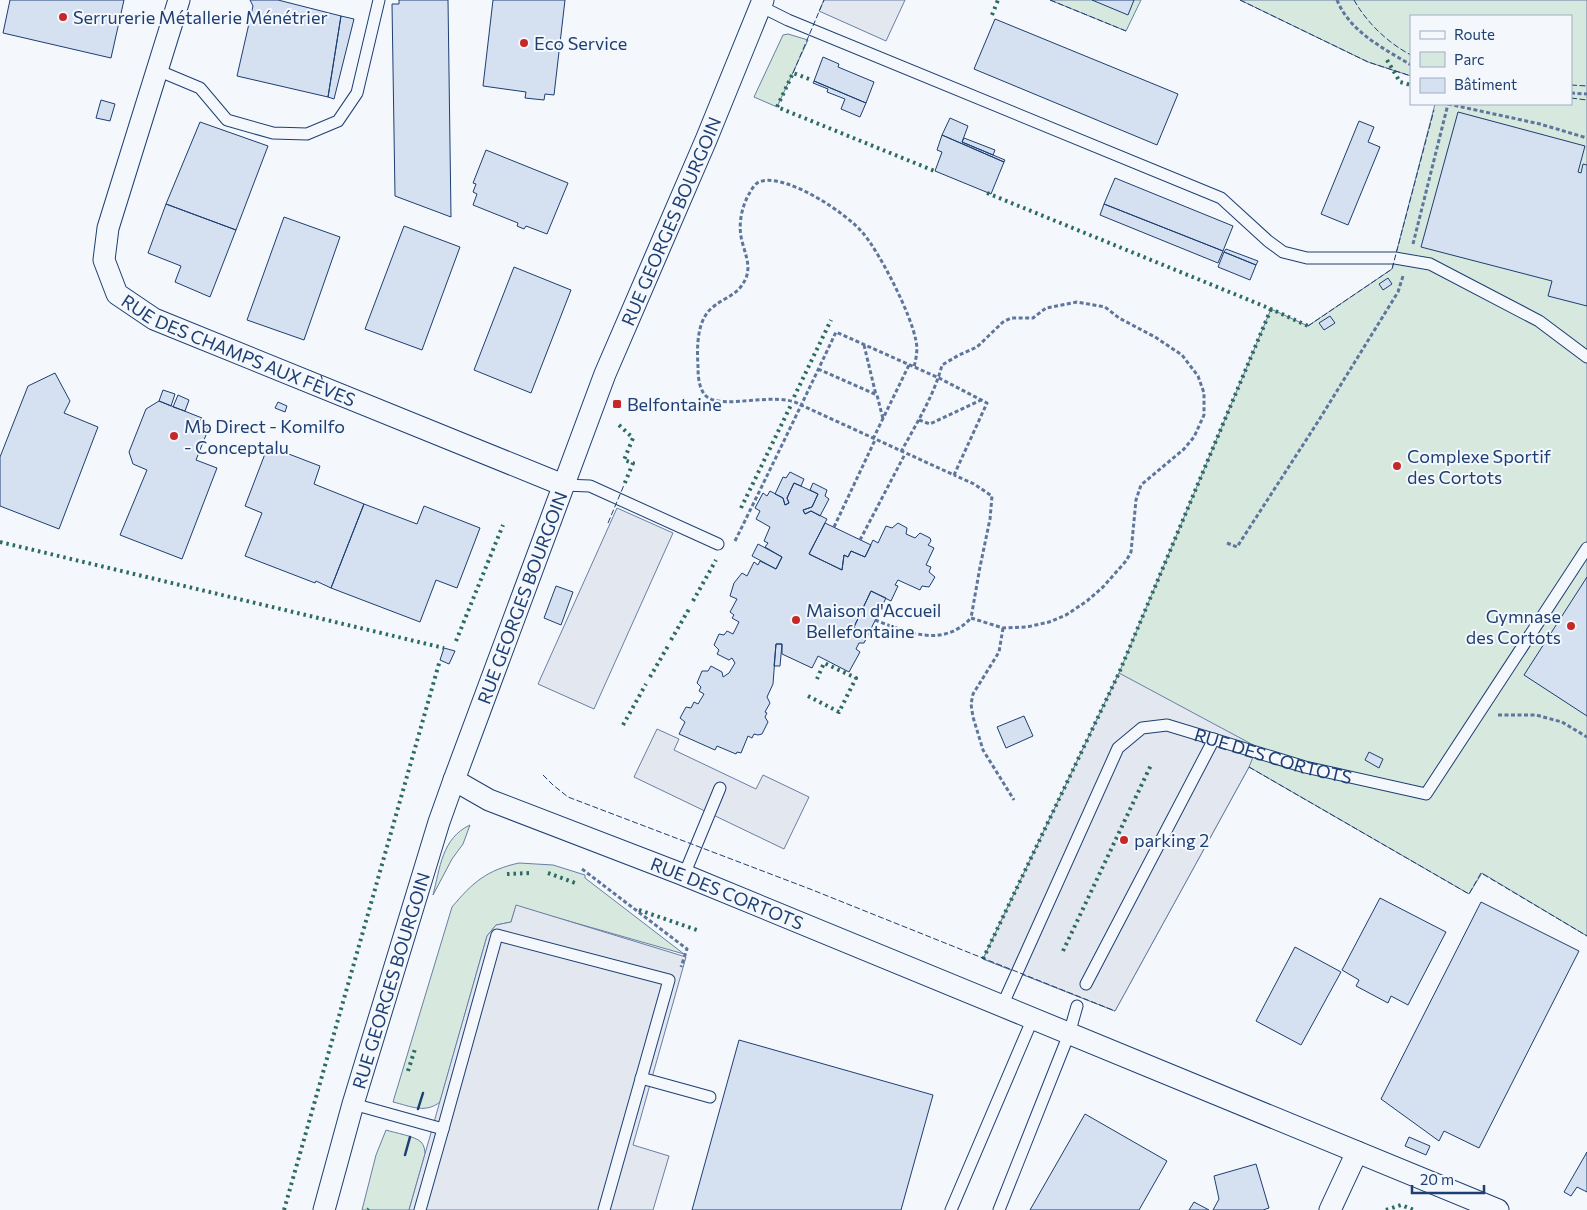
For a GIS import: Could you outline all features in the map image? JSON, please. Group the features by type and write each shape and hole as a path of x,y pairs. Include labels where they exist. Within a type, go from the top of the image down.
{"street":[{"name":"RUE DES CHAMPS AUX FÈVES","path":"179,0 108,228 104,260 118,294 154,319 563,485"},
{"name":"RUE GEORGES BOURGOIN","path":"324,1210 353,1104 439,822 454,780 605,374 706,140 762,3"},
{"name":"RUE DES CORTOTS","path":"454,780 489,800 684,875 1033,1018 1357,1152 1475,1205 1498,1210"},
{"path":"1330,1210 1357,1152"}],"lane":[{"path":"157,70 200,88 227,120 273,133 307,134 338,121 357,93 379,0"},
{"path":"762,3 788,20 1221,198 1268,242 1283,252 1307,258 1395,258 1430,264 1539,321 1587,356"},
{"path":"563,485 590,486 718,544"},
{"name":"RUE DES CORTOTS","path":"1002,1006 1118,748 1142,728 1167,725 1305,767 1426,794 1587,548"},
{"path":"1086,984 1214,739"},
{"path":"684,875 720,788"},
{"path":"420,1210 497,935 669,980 604,1210"},
{"path":"999,1210 1069,1034 1078,1006"},
{"path":"951,1210 1033,1018"},
{"path":"641,1078 710,1097"},
{"path":"353,1104 443,1129"}],"path":[{"path":"1337,0 1342,13 1366,38 1410,64"},
{"path":"1572,93 1587,94"},
{"path":"1227,543 1237,547 1319,420 1398,292 1448,105"},
{"path":"1453,105 1540,124 1587,138"},
{"path":"876,620 907,632 933,635 948,634 972,618 990,519 992,496 974,484 874,440 794,401 714,401 701,390 698,370 698,334 712,308 737,292 746,276 748,262 740,228 743,209 754,185 761,181 779,182 809,192 834,209 862,233 878,257 904,305 916,341 917,356 914,367"},
{"path":"901,452 939,378 942,365 959,354 977,347 1003,322 1011,318 1033,318 1046,308 1077,302 1105,307 1118,318 1155,336 1182,355 1198,376 1204,392 1204,415 1194,437 1184,449 1141,485 1136,500 1131,552 1126,561 1103,587 1066,615 1049,622 1003,628 972,618"},
{"path":"718,544 731,549 836,332 939,378 988,403 954,475"},
{"path":"864,344 882,419"},
{"path":"834,527 882,419 909,365"},
{"path":"818,369 876,395"},
{"path":"919,420 930,424 982,400"},
{"path":"860,540 905,454"},
{"path":"1003,628 1000,652 973,694 972,704 973,718 982,750 1014,800"},
{"path":"1477,715 1536,715 1562,722 1587,737"},
{"path":"582,869 687,949 678,976 669,980"}],"green space":[{"path":"1050,0 1141,0 1126,31"},
{"name":"Complexe Sportif des Cortots","path":"1240,0 1587,0 1587,936 1482,873 1469,894 1249,767 1115,1011 983,959 1119,673 1271,309 1308,326 1392,269 1435,105 1572,105 1572,15 1410,15 1410,76 1368,62"},
{"path":"788,34 808,40 777,107 754,97 783,35"},
{"path":"470,825 463,844 452,859 433,895 440,864 448,846 453,838"},
{"path":"519,863 553,865 585,875 585,878 684,954 516,906 511,922 496,925 487,936 440,1102 429,1108 423,1108 393,1102 452,907 481,878 498,869"},
{"path":"386,1130 414,1138 421,1142 424,1148 425,1154 409,1210 362,1210 376,1155"}],"shaded area":[{"path":"824,0 905,0 886,41 819,11"},
{"path":"617,508 673,533 594,709 538,684"},
{"name":"parking 2","path":"1119,673 1257,747 1249,767 1115,1011 983,959"},
{"path":"657,729 679,739 674,750 756,789 763,775 809,797 784,849 634,777"},
{"path":"516,905 686,957 633,1145 669,1156 653,1210 409,1210 487,936 496,925 511,922"}],"building":[{"name":"Serrurerie Métallerie Ménétrier","path":"10,0 124,0 111,58 3,33"},
{"path":"250,0 278,0 341,16 328,97 237,76 253,6"},
{"path":"399,0 448,0 451,217 395,196 392,4 399,4"},
{"name":"Eco Service","path":"493,0 565,0 554,95 545,94 544,100 525,98 526,92 483,86"},
{"path":"1092,0 1134,0 1128,15"},
{"path":"341,16 354,19 334,99 328,97"},
{"path":"995,19 1178,94 1157,145 974,69"},
{"path":"823,57 839,64 838,67 874,82 866,103 814,81"},
{"path":"814,81 866,103 860,117 841,109 845,99 827,92 828,89 813,83"},
{"path":"101,100 115,104 110,121 96,118"},
{"path":"1458,112 1585,146 1578,172 1581,173 1583,164 1587,165 1587,306 1548,296 1552,281 1421,247"},
{"path":"950,118 968,126 962,142 1005,160 1004,162 942,135"},
{"path":"1359,121 1374,127 1368,142 1380,147 1348,225 1321,214"},
{"path":"200,122 268,146 236,230 166,204"},
{"path":"942,135 1004,162 991,194 935,171 942,152 937,150"},
{"path":"964,138 995,150 993,155 962,142"},
{"path":"486,150 568,183 547,234 526,226 524,229 517,226 518,223 473,205 477,194 473,192 476,184 473,183"},
{"path":"1115,178 1233,226 1223,251 1104,204"},
{"path":"166,204 236,230 210,297 175,282 181,266 148,253"},
{"path":"1104,204 1223,251 1218,263 1100,215"},
{"path":"284,217 340,237 304,340 247,320"},
{"path":"404,226 460,247 422,350 365,329"},
{"path":"1226,249 1258,261 1256,265 1224,252"},
{"path":"1224,252 1256,265 1250,280 1218,267"},
{"path":"514,267 571,290 531,393 474,370"},
{"path":"1388,278 1392,284 1383,290 1379,284"},
{"path":"1330,316 1335,323 1324,330 1319,323"},
{"path":"55,373 70,401 64,413 98,427 59,529 0,506 0,457 28,386"},
{"path":"163,390 175,394 171,406 159,401"},
{"path":"178,395 189,400 185,411 173,407"},
{"path":"159,401 202,418 197,424 199,430 208,430 196,460 217,468 182,559 120,535 147,470 133,464 129,452 146,409"},
{"path":"278,402 287,406 285,412 275,408"},
{"path":"202,418 208,430 199,430 197,424"},
{"path":"268,446 320,466 314,484 364,504 331,588 245,556 262,513 245,506"},
{"path":"790,472 804,479 801,486 794,483 787,498 789,503 785,505 783,498 775,494 783,477 786,478"},
{"name":"Maison d'Accueil Bellefontaine","path":"794,483 818,494 812,507 803,510 805,514 811,511 827,519 809,554 842,570 844,555 848,557 851,551 865,557 873,540 878,543 886,526 892,528 898,523 907,528 906,534 915,538 920,533 930,538 931,541 928,545 934,548 926,565 931,567 929,572 935,577 929,587 922,586 920,590 898,580 895,585 898,586 891,601 871,591 854,627 868,635 864,643 859,643 856,649 860,652 849,672 818,656 812,668 782,654 782,644 776,644 773,684 767,697 770,703 765,712 767,713 765,717 768,722 762,734 754,734 752,738 748,736 741,753 737,752 736,754 717,746 715,750 679,734 685,722 680,718 686,707 691,708 694,702 698,704 704,694 699,691 701,687 697,683 702,671 708,671 711,666 722,672 723,677 729,673 735,663 732,658 729,660 717,654 719,650 714,645 719,634 724,635 727,631 733,634 739,622 732,618 734,615 730,612 737,599 730,596 734,583 742,573 747,576 754,562 758,565 760,561 776,569 782,557 765,547 768,543 764,541 770,527 756,519 760,511 755,508 763,493 767,496 770,491 783,498 785,505 789,503 787,498"},
{"path":"813,483 827,490 825,496 829,499 820,516 811,511 805,514 803,510 812,507 818,494 810,490"},
{"path":"364,504 417,524 424,506 480,528 457,588 436,580 420,622 331,588"},
{"path":"825,523 871,545 865,557 851,551 848,557 844,555 842,570 809,554"},
{"path":"758,544 782,557 776,569 752,556"},
{"name":"Gymnase des Cortots","path":"1587,577 1587,716 1524,675"},
{"path":"556,586 573,592 561,625 544,618"},
{"path":"871,591 886,598 868,635 854,627"},
{"path":"776,644 782,644 780,666 774,666"},
{"path":"444,648 455,651 449,664 440,660"},
{"path":"1024,716 1033,736 1006,748 997,727"},
{"path":"1369,752 1383,759 1379,768 1365,760"},
{"path":"1380,898 1446,932 1408,1005 1391,996 1388,1003 1356,986 1359,980 1342,970"},
{"path":"1481,902 1579,951 1479,1148 1444,1131 1439,1141 1381,1099"},
{"path":"1295,947 1341,972 1301,1045 1256,1021"},
{"path":"739,1040 933,1095 901,1210 692,1210"},
{"path":"1085,1114 1167,1161 1139,1210 1030,1210"},
{"path":"1409,1137 1430,1146 1426,1155 1405,1146"},
{"path":"1587,1152 1587,1192 1577,1187 1571,1196 1564,1192"},
{"path":"1256,1164 1269,1208 1263,1210 1213,1210 1219,1199 1214,1176"},
{"path":"1194,1202 1209,1210 1189,1210"}],"hedge":[{"path":"992,15 998,0"},
{"path":"1387,60 1400,82 1410,85"},
{"path":"809,79 793,73 777,107 937,172"},
{"path":"987,193 1271,309 1308,326"},
{"path":"983,959 1119,673 1271,309"},
{"path":"794,397 831,320"},
{"path":"741,508 791,405"},
{"path":"619,425 633,438 624,460 633,463 624,485"},
{"path":"456,641 503,525"},
{"path":"0,542 444,648"},
{"path":"693,601 716,560"},
{"path":"671,640 689,609"},
{"path":"650,677 668,646"},
{"path":"284,1210 440,660"},
{"path":"808,696 839,712 856,678 824,663 817,679"},
{"path":"623,725 646,684"},
{"path":"1063,951 1151,765"},
{"path":"507,874 531,873"},
{"path":"548,873 578,884"},
{"path":"639,910 697,930"},
{"path":"408,1071 415,1049"},
{"path":"1386,1210 1401,1205 1414,1210"}],"fence":[{"path":"793,73 824,0"},
{"path":"1050,0 1126,31"},
{"path":"1240,0 1368,62 1410,76"},
{"path":"1354,0 1365,17 1379,32 1394,45 1410,54"},
{"path":"1572,85 1587,86"},
{"path":"1572,98 1587,100"},
{"path":"1308,326 1392,269 1434,110"},
{"path":"608,523 624,485"},
{"path":"1249,767 1469,894 1481,873 1587,936"},
{"path":"543,775 568,797 810,889 1115,1011"}],"wall":[{"path":"418,1109 423,1093"},
{"path":"405,1155 410,1137"}],"place":[{"name":"Serrurerie Métallerie Ménétrier","path":"63,17"},
{"name":"Eco Service","path":"524,43"},
{"name":"Belfontaine","path":"617,404"},
{"name":"Mb Direct - Komilfo - Conceptalu","path":"174,436"},
{"name":"Complexe Sportif des Cortots","path":"1397,466"},
{"name":"Maison d'Accueil Bellefontaine","path":"796,620"},
{"name":"Gymnase des Cortots","path":"1571,626"},
{"name":"parking 2","path":"1124,840"}]}
